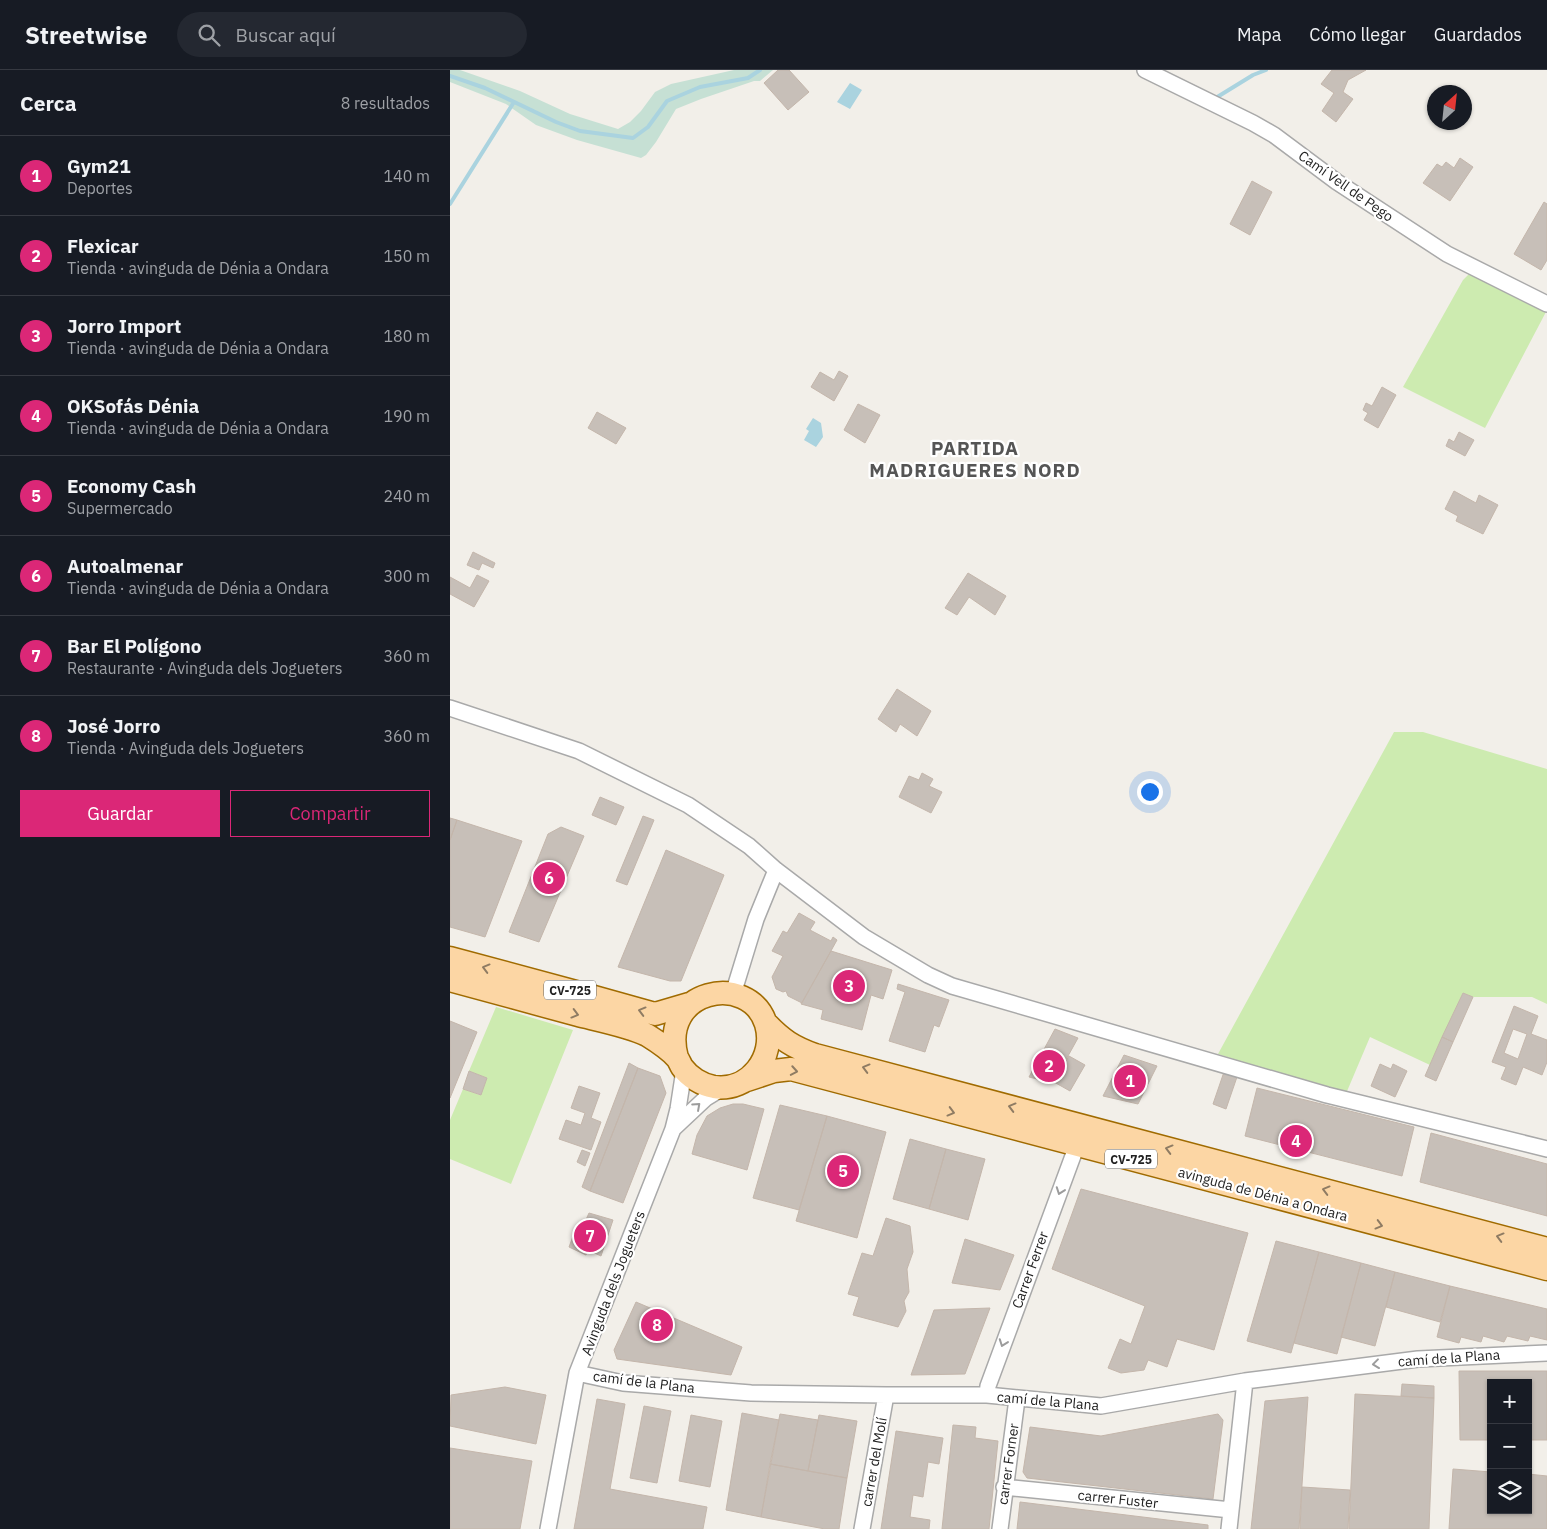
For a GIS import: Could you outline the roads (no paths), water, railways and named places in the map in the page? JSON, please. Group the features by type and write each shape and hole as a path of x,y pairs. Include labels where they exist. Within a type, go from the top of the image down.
{"main road":[{"name":"CV-725","path":"450,958 656,1014 689,1004 707,994 722,992 733,994 750,1002 759,1011 766,1023"},
{"name":"CV-725","path":"450,980 645,1034 655,1040 681,1064 692,1078 713,1087 736,1085 747,1080"},
{"path":"681,1064 674,1047 674,1035 681,1013 689,1004"},
{"path":"747,1080 759,1069 766,1055 769,1039 766,1023"},
{"name":"avinguda de Dénia a Ondara","path":"766,1023 775,1033 794,1047 815,1055 1547,1249"},
{"name":"avinguda de Dénia a Ondara","path":"747,1080 774,1070 791,1070 1547,1269"}],"street":[{"name":"Camí Vell de Pego","path":"1145,70 1260,127 1290,146 1359,196 1448,254 1547,304"},
{"path":"450,708 579,751 688,805 749,846 776,870 864,937 928,975 952,986 1327,1095 1547,1149"},
{"path":"733,994 756,919 776,870"},
{"name":"Avinguda dels Jogueters","path":"548,1529 577,1373 673,1129 678,1109 681,1064"},
{"name":"Avinguda dels Jogueters","path":"673,1129 706,1098 724,1087"},
{"name":"Carrer Ferrer","path":"987,1395 988,1386 1077,1145"},
{"name":"camí de la Plana","path":"577,1373 623,1383 751,1393 987,1395 1101,1406 1245,1381 1418,1359 1547,1353"},
{"path":"1229,1529 1245,1381"},
{"name":"carrer del Molí","path":"862,1529 886,1395"},
{"name":"carrer Forner","path":"1000,1529 1017,1399"},
{"name":"carrer Fuster","path":"1004,1487 1231,1510"}],"water":[{"path":"850,83 862,90 850,109 837,102"},
{"path":"813,418 821,423 823,437 816,447 804,440 809,431 806,429"}],"waterway":[{"path":"450,76 485,88 556,122 580,131 633,138 648,127 667,101 700,87 748,78 760,70"},
{"path":"1214,99 1253,75 1266,70"},
{"path":"450,204 514,102"}],"place":[{"name":"Autoalmenar","path":"549,878"},
{"name":"Jorro Import","path":"849,986"},
{"name":"Flexicar","path":"1049,1066"},
{"name":"Gym21","path":"1130,1081"},
{"name":"OKSofás Dénia","path":"1296,1141"},
{"name":"Economy Cash","path":"843,1171"},
{"name":"Bar El Polígono","path":"590,1236"},
{"name":"José Jorro","path":"657,1325"}],"district":[{"name":"PARTIDA MADRIGUERES NORD","path":"975,459"}]}
